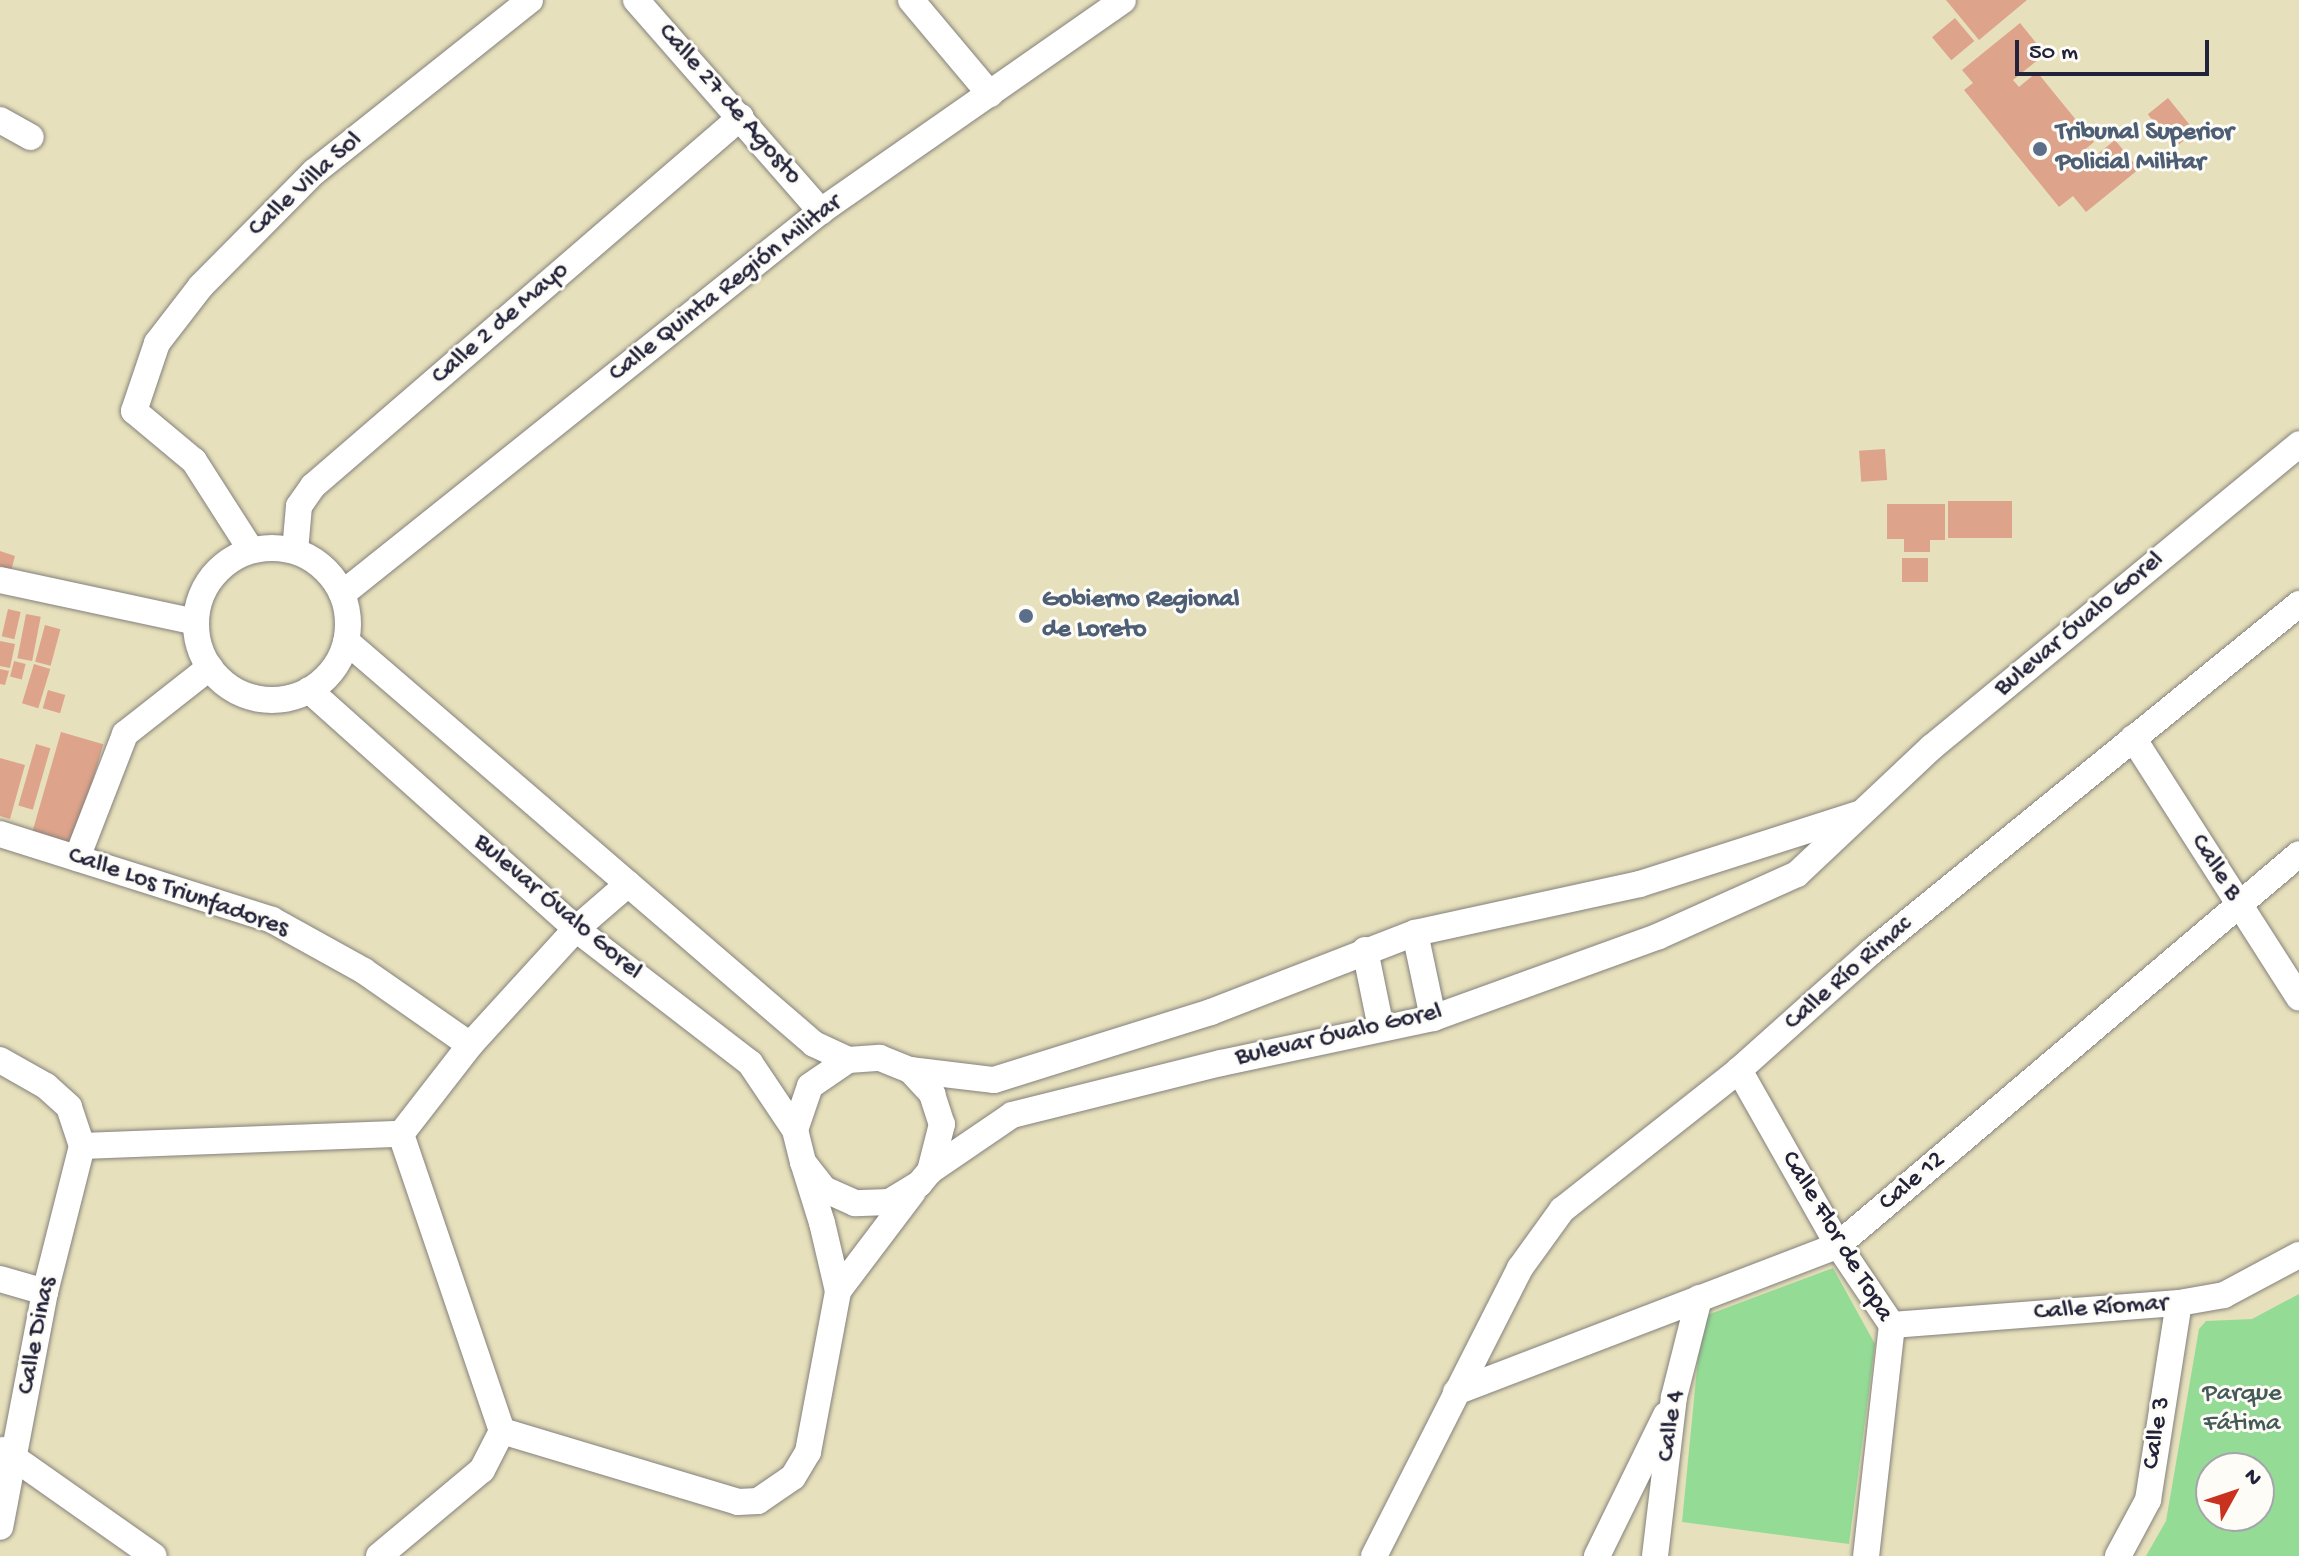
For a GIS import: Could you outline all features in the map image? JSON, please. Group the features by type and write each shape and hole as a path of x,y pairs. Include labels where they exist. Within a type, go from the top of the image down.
{"street":[{"name":"Calle Villa Sol","path":"251,550 194,461 134,411 157,343 201,286 314,172 530,0"},
{"name":"Calle 27 de Agosto","path":"636,0 821,211"},
{"path":"911,0 990,94"},
{"name":"Calle Quinta Región Militar","path":"342,594 821,211 1123,0"},
{"name":"Calle 2 de Mayo","path":"295,551 299,506 313,486 741,117"},
{"path":"0,120 31,137"},
{"name":"Bulevar Óvalo Gorel","path":"309,690 576,929 750,1063 795,1130 803,1162 824,1189 855,1203 889,1202 1012,1115 1433,1018 1659,936 1797,874 1932,747 2299,444"},
{"path":"251,550 295,551 322,568 342,594 346,641 326,678 309,690 289,698 255,697 225,683 210,667 196,622 211,577 251,550"},
{"path":"0,580 196,622"},
{"name":"Calle Río Rimac","path":"1374,1556 1520,1268 1562,1210 1739,1070 1871,952 2299,604"},
{"name":"Bulevar Óvalo Gorel","path":"346,641 814,1044 848,1060 880,1058 910,1070 994,1080 1211,1012 1415,933 1640,884 1865,812"},
{"path":"77,858 125,734 210,667"},
{"name":"Calle B","path":"2133,738 2299,996"},
{"name":"Calle Los Triunfadores","path":"0,834 272,920 364,971 470,1045"},
{"name":"Cale 12","path":"1456,1392 1838,1245 2299,854"},
{"path":"401,1134 470,1045 576,929 628,884"},
{"path":"1415,933 1433,1018"},
{"path":"1365,950 1381,1028"},
{"path":"0,1060 46,1086 69,1107 82,1146 401,1134"},
{"path":"795,1130 810,1086 848,1060"},
{"path":"838,1291 925,1178 942,1124 932,1094 910,1070"},
{"name":"Calle Flor de Topa","path":"1739,1070 1838,1245 1892,1325 1866,1556"},
{"path":"379,1556 482,1470 502,1431 401,1134"},
{"name":"Calle Dinas","path":"0,1527 8,1454 82,1146"},
{"path":"502,1431 738,1502 758,1501 793,1477 808,1452 838,1291 803,1162"},
{"name":"Calle Ríomar","path":"1892,1325 2179,1303 2224,1295 2299,1255"},
{"path":"0,1279 45,1292"},
{"name":"Calle 4","path":"1655,1556 1674,1397 1699,1298"},
{"name":"Calle 3","path":"2118,1556 2148,1500 2179,1303"},
{"path":"1597,1556 1674,1397"},
{"path":"8,1454 154,1556"}],"green space":[{"path":"1833,1268 1875,1344 1849,1544 1682,1522 1702,1317"},
{"name":"Parque Fátima","path":"2299,1294 2299,1556 2146,1556 2166,1521 2199,1329 2206,1321 2252,1319"}],"building":[{"path":"1946,0 2027,0 1979,40"},
{"path":"1955,18 1974,41 1951,60 1932,37"},
{"path":"2020,23 2045,54 2013,80 2019,87 2037,72 2094,142 2076,157 2083,166 2115,140 2139,169 2086,212 2073,196 2059,207 1964,90 1973,83 1962,70"},
{"path":"2168,98 2195,131 2175,148 2148,114"},
{"path":"1885,449 1887,480 1861,482 1859,451"},
{"path":"1948,501 2012,501 2012,538 1948,538"},
{"path":"1887,504 1945,504 1945,540 1930,540 1930,552 1904,552 1904,539 1887,539"},
{"path":"0,551 15,556 9,578 0,575"},
{"path":"1902,558 1928,558 1928,582 1902,582"},
{"path":"8,609 21,612 14,639 2,636"},
{"path":"26,614 41,617 32,661 17,658"},
{"path":"45,625 60,629 51,666 35,662"},
{"path":"0,641 15,644 10,668 0,666"},
{"path":"14,661 26,664 22,679 10,677"},
{"path":"34,664 50,669 38,708 22,703"},
{"path":"0,669 9,671 5,685 0,684"},
{"path":"48,690 65,695 60,713 43,708"},
{"path":"61,732 103,744 74,846 32,834"},
{"path":"36,744 50,748 33,810 18,806"},
{"path":"0,758 25,765 10,819 0,816"}],"place":[{"name":"Tribunal Superior Policial Militar","path":"2040,149"},
{"name":"Gobierno Regional de Loreto","path":"1026,616"}]}
